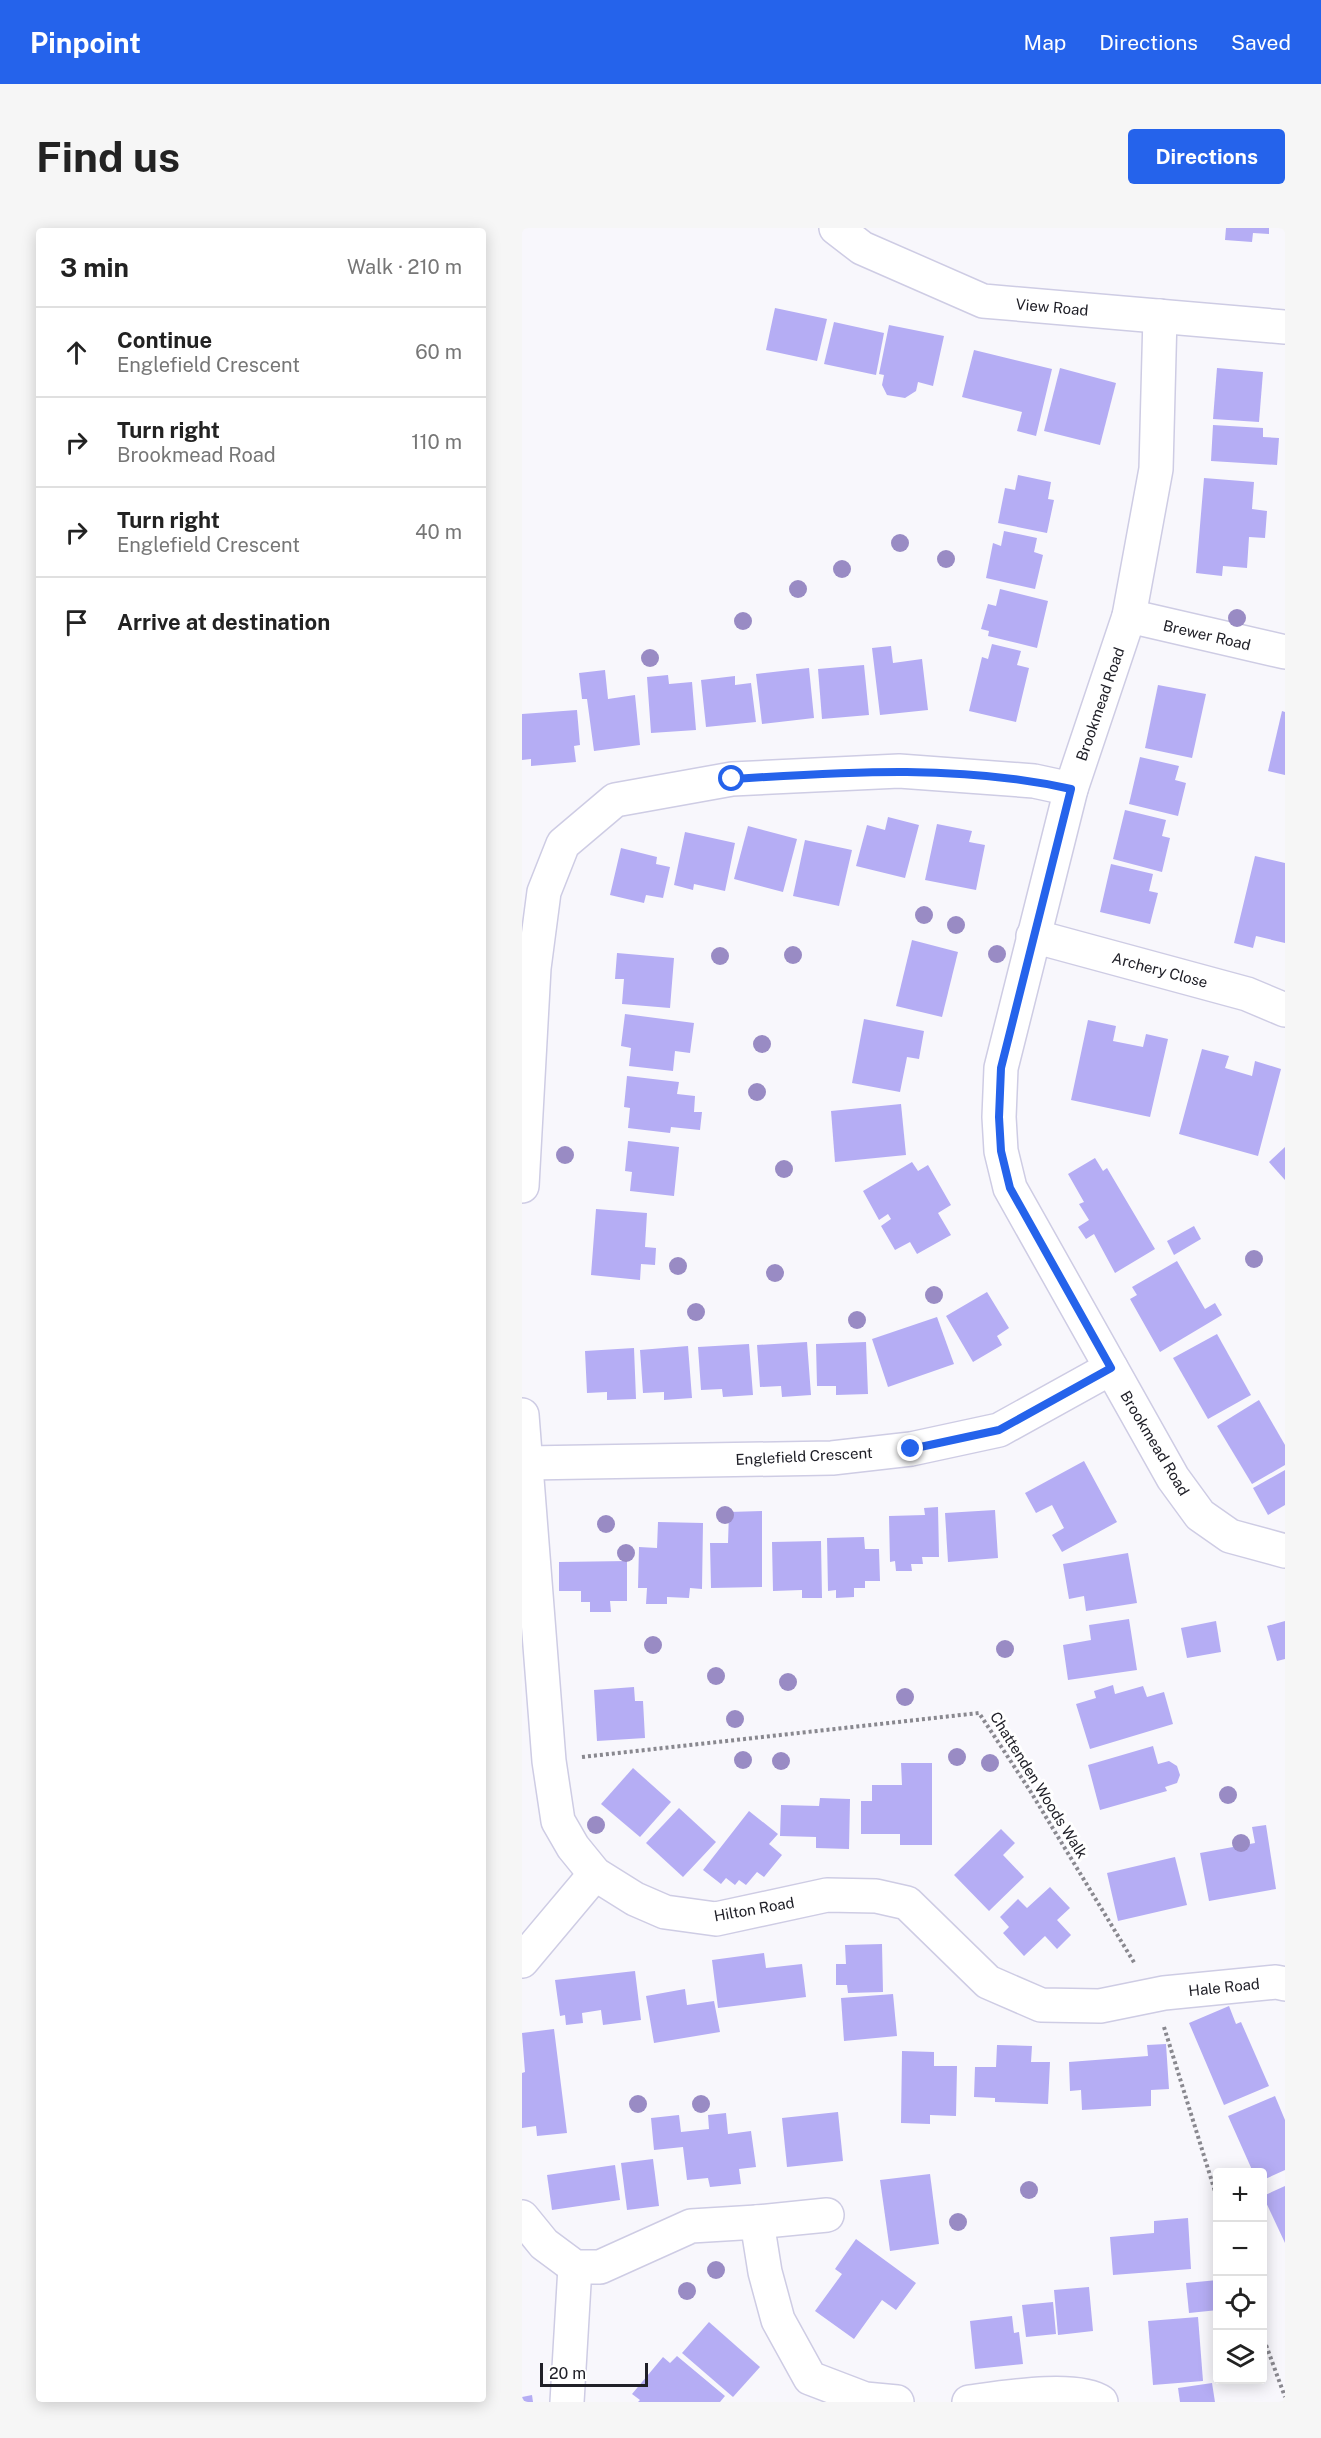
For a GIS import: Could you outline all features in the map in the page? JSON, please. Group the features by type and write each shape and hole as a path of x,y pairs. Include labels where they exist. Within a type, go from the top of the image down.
{"street":[{"name":"View Road","path":"836,228 862,248 983,301 1285,327"},
{"name":"Brookmead Road","path":"1160,316 1156,469 1129,616 1071,789 1001,1068 999,1117 1001,1151 1010,1188 1173,1478 1200,1515 1230,1536 1285,1551"},
{"name":"Brewer Road","path":"1129,616 1285,652"},
{"path":"522,1186 534,968 544,892 563,844 615,800 732,779 899,771 1034,781 1071,789"},
{"name":"Archery Close","path":"1034,936 1247,994 1285,1010"},
{"name":"Englefield Crescent","path":"527,1463 832,1458 911,1449 999,1430 1111,1368"},
{"path":"522,1415 527,1463"},
{"name":"Hilton Road","path":"527,1463 549,1761 558,1821 573,1847 596,1874 635,1899 665,1912 716,1919 826,1895 876,1896 907,1903 988,1982 1041,2005 1100,2006 1159,1994"},
{"path":"522,1961 596,1874"},
{"name":"Hale Road","path":"1159,1994 1276,1982 1285,1984"},
{"path":"522,2217 544,2244 575,2267 600,2267 692,2226 827,2215"},
{"path":"757,2222 765,2272 778,2320 810,2378 865,2399 897,2402"},
{"path":"567,2402 575,2267"},
{"path":"969,2402 1043,2394 1093,2396 1101,2402"}],"path":[{"name":"Chattenden Woods Walk","path":"549,1761 979,1713 1159,1994 1213,2183"},
{"path":"1267,2345 1285,2397"}],"building":[{"path":"1226,228 1269,228 1269,234 1253,233 1252,242 1225,240"},
{"path":"775,308 827,319 817,361 766,350"},
{"path":"834,322 884,333 876,375 824,364"},
{"path":"889,325 944,336 933,386 918,382 916,391 905,398 887,395 882,385 884,375 879,374"},
{"path":"974,350 1052,369 1036,436 1017,431 1022,412 962,397"},
{"path":"1060,368 1116,383 1100,445 1044,431"},
{"path":"1217,368 1263,372 1259,422 1213,419"},
{"path":"1213,425 1263,428 1263,437 1279,438 1277,465 1211,461"},
{"path":"1018,475 1051,482 1048,499 1054,500 1047,533 998,523 1005,488 1015,490"},
{"path":"1204,478 1254,482 1252,509 1267,511 1265,538 1249,537 1247,568 1223,566 1222,576 1196,573"},
{"path":"1004,531 1037,538 1034,552 1043,555 1035,589 986,578 993,543 1001,546"},
{"path":"1000,589 1048,601 1037,648 988,636 989,631 981,629 988,604 996,606"},
{"path":"992,644 1021,651 1017,665 1029,668 1016,722 969,711 982,657 988,659"},
{"path":"891,646 893,663 922,659 928,710 880,715 872,648"},
{"path":"864,665 869,715 822,719 818,669"},
{"path":"809,668 814,718 762,724 756,674"},
{"path":"605,670 608,699 635,695 640,745 594,751 587,699 582,699 579,673"},
{"path":"668,675 669,684 692,682 696,730 651,733 647,677"},
{"path":"735,676 735,685 751,683 756,722 706,727 701,680"},
{"path":"1158,685 1206,694 1192,758 1145,748"},
{"path":"577,710 580,745 574,746 576,762 531,766 531,759 522,760 522,714"},
{"path":"1282,711 1285,712 1285,775 1268,771"},
{"path":"1140,757 1179,766 1175,780 1186,783 1178,816 1129,804"},
{"path":"1125,810 1166,820 1162,836 1170,838 1162,872 1113,859"},
{"path":"888,817 919,825 905,878 856,866 867,825 885,830"},
{"path":"937,824 972,831 969,842 985,845 976,890 925,880"},
{"path":"748,826 797,839 783,892 734,879"},
{"path":"685,832 735,843 725,891 694,884 693,890 674,885"},
{"path":"805,840 852,850 839,906 793,896"},
{"path":"621,848 657,857 656,864 670,867 663,898 646,895 644,903 610,895"},
{"path":"1255,856 1285,863 1285,943 1256,936 1253,948 1234,943"},
{"path":"1111,864 1153,874 1149,891 1158,893 1150,924 1100,912"},
{"path":"912,940 958,952 942,1017 896,1006"},
{"path":"617,953 674,958 670,1008 622,1004 624,979 615,979"},
{"path":"625,1014 694,1023 690,1053 675,1051 673,1071 629,1066 631,1048 621,1046"},
{"path":"864,1019 924,1031 919,1059 907,1057 900,1092 852,1083"},
{"path":"1088,1020 1116,1026 1113,1041 1143,1047 1146,1034 1168,1039 1150,1117 1071,1100"},
{"path":"1202,1049 1229,1056 1225,1068 1252,1076 1255,1061 1281,1069 1258,1156 1179,1134"},
{"path":"627,1076 679,1082 677,1094 695,1096 694,1112 702,1112 700,1130 671,1127 670,1133 628,1128 630,1108 624,1107"},
{"path":"901,1104 906,1155 835,1162 831,1111"},
{"path":"628,1141 679,1147 674,1196 630,1191 632,1172 625,1171"},
{"path":"1285,1147 1285,1180 1269,1162"},
{"path":"1095,1158 1103,1171 1107,1168 1155,1249 1115,1273 1094,1234 1086,1239 1078,1227 1089,1220 1079,1204 1084,1202 1068,1174"},
{"path":"912,1162 918,1171 928,1165 951,1205 938,1213 951,1235 917,1254 910,1242 895,1250 881,1226 891,1219 888,1214 879,1220 863,1191"},
{"path":"596,1209 647,1213 645,1247 656,1248 655,1265 641,1264 640,1280 591,1275"},
{"path":"1194,1226 1201,1239 1174,1255 1167,1241"},
{"path":"1177,1261 1205,1309 1215,1303 1222,1315 1160,1352 1130,1299 1137,1295 1132,1287"},
{"path":"987,1292 1009,1328 997,1336 1002,1345 973,1362 946,1316"},
{"path":"937,1317 954,1364 888,1387 872,1339"},
{"path":"1217,1334 1251,1395 1208,1419 1173,1358"},
{"path":"807,1342 811,1395 782,1397 781,1386 760,1387 757,1345"},
{"path":"866,1342 868,1394 836,1395 836,1386 817,1386 816,1344"},
{"path":"749,1344 753,1395 723,1397 722,1389 701,1390 698,1347"},
{"path":"688,1346 692,1398 664,1400 664,1392 643,1393 640,1350"},
{"path":"634,1348 636,1399 607,1400 607,1392 587,1393 585,1351"},
{"path":"1259,1400 1285,1445 1285,1465 1252,1484 1217,1426"},
{"path":"1084,1461 1117,1522 1062,1552 1052,1535 1064,1528 1052,1505 1036,1513 1025,1493"},
{"path":"1285,1470 1285,1505 1268,1515 1253,1488"},
{"path":"938,1507 939,1557 922,1557 923,1564 911,1564 912,1571 896,1571 895,1561 890,1562 889,1516 925,1515 924,1508"},
{"path":"995,1510 998,1558 948,1562 945,1513"},
{"path":"762,1511 762,1587 711,1588 710,1543 728,1543 729,1512"},
{"path":"658,1522 703,1523 702,1589 690,1588 689,1598 667,1597 667,1604 646,1604 647,1588 638,1588 639,1547 657,1548"},
{"path":"864,1537 865,1549 879,1549 880,1581 865,1581 865,1588 854,1588 854,1597 836,1598 836,1590 828,1591 827,1538"},
{"path":"821,1541 822,1598 802,1598 802,1590 773,1591 772,1542"},
{"path":"1128,1553 1137,1603 1086,1611 1084,1596 1069,1599 1063,1564"},
{"path":"627,1561 627,1601 610,1601 611,1612 590,1612 590,1602 581,1602 581,1591 559,1591 559,1562"},
{"path":"1129,1619 1137,1670 1068,1680 1063,1645 1091,1640 1089,1625"},
{"path":"1216,1621 1221,1652 1187,1658 1181,1628"},
{"path":"1285,1621 1285,1659 1277,1661 1267,1626"},
{"path":"1113,1685 1115,1694 1143,1686 1147,1697 1164,1692 1173,1724 1090,1749 1076,1704 1096,1698 1094,1691"},
{"path":"634,1687 635,1701 643,1701 645,1738 597,1741 594,1690"},
{"path":"1153,1746 1158,1764 1169,1761 1177,1766 1180,1775 1177,1783 1165,1787 1167,1791 1100,1810 1088,1765"},
{"path":"901,1763 932,1763 932,1845 900,1845 900,1834 861,1834 861,1801 872,1801 872,1785 902,1785"},
{"path":"633,1768 671,1802 640,1837 601,1804"},
{"path":"820,1798 850,1799 849,1849 816,1848 816,1837 780,1836 781,1805 819,1806"},
{"path":"679,1808 716,1842 683,1877 646,1843"},
{"path":"749,1811 778,1834 769,1844 782,1855 764,1877 757,1872 746,1885 739,1880 735,1885 726,1878 721,1884 703,1870"},
{"path":"1266,1825 1276,1889 1209,1901 1200,1853 1255,1843 1252,1827"},
{"path":"1001,1829 1015,1843 1003,1855 1024,1877 989,1911 954,1875"},
{"path":"1175,1857 1187,1905 1118,1921 1107,1873"},
{"path":"1050,1887 1070,1908 1057,1920 1071,1935 1057,1949 1045,1936 1024,1956 1003,1933 1009,1927 1000,1917 1018,1899 1027,1908"},
{"path":"882,1944 883,1992 848,1993 847,1985 836,1985 836,1964 846,1964 845,1945"},
{"path":"764,1953 766,1968 802,1964 806,1997 718,2008 712,1960"},
{"path":"635,1971 641,2020 603,2025 601,2010 582,2013 583,2023 566,2025 565,2015 560,2016 555,1980"},
{"path":"685,1989 687,2005 714,2001 720,2032 654,2043 646,1996"},
{"path":"893,1994 897,2036 844,2041 841,1998"},
{"path":"1229,2006 1236,2024 1241,2022 1269,2086 1224,2105 1189,2023"},
{"path":"554,2029 567,2133 537,2136 536,2126 522,2128 522,2073 525,2072 522,2033"},
{"path":"1166,2044 1169,2089 1151,2090 1151,2106 1082,2110 1081,2090 1070,2091 1069,2062 1148,2056 1147,2045"},
{"path":"997,2045 1032,2046 1031,2062 1050,2062 1048,2104 995,2102 995,2098 974,2097 975,2067 996,2067"},
{"path":"902,2051 934,2052 934,2066 957,2066 956,2116 930,2115 930,2124 901,2123"},
{"path":"1275,2096 1285,2120 1285,2170 1267,2178 1267,2168 1251,2168 1228,2116"},
{"path":"838,2112 843,2161 787,2167 782,2118"},
{"path":"726,2113 728,2134 751,2131 756,2167 739,2169 741,2184 710,2187 708,2178 687,2180 683,2147 654,2150 651,2118 679,2115 681,2132 709,2129 708,2115"},
{"path":"653,2159 659,2206 627,2210 621,2163"},
{"path":"615,2165 620,2200 552,2210 547,2175"},
{"path":"930,2174 939,2244 890,2251 880,2180"},
{"path":"1285,2186 1285,2243 1267,2205 1267,2194"},
{"path":"1188,2218 1191,2269 1113,2275 1110,2237 1154,2233 1154,2221"},
{"path":"856,2239 916,2283 896,2310 882,2300 854,2339 815,2311 842,2274 835,2269"},
{"path":"1213,2280 1213,2311 1189,2313 1186,2283"},
{"path":"1089,2287 1093,2331 1058,2335 1054,2290"},
{"path":"1053,2302 1056,2334 1026,2337 1022,2305"},
{"path":"1012,2316 1014,2333 1019,2332 1023,2364 975,2369 970,2321"},
{"path":"1198,2317 1203,2381 1153,2385 1148,2321"},
{"path":"709,2322 760,2367 733,2397 682,2353"},
{"path":"677,2356 725,2396 720,2402 638,2402 640,2400 632,2394 663,2357 670,2363"},
{"path":"1212,2383 1215,2402 1180,2402 1178,2388"},
{"path":"532,2395 533,2402 522,2402 522,2397"}],"route":[{"path":"732,779 899,771 1034,781 1071,789 1001,1068 999,1117 1001,1151 1010,1188 1111,1368 999,1430 911,1449"}]}
